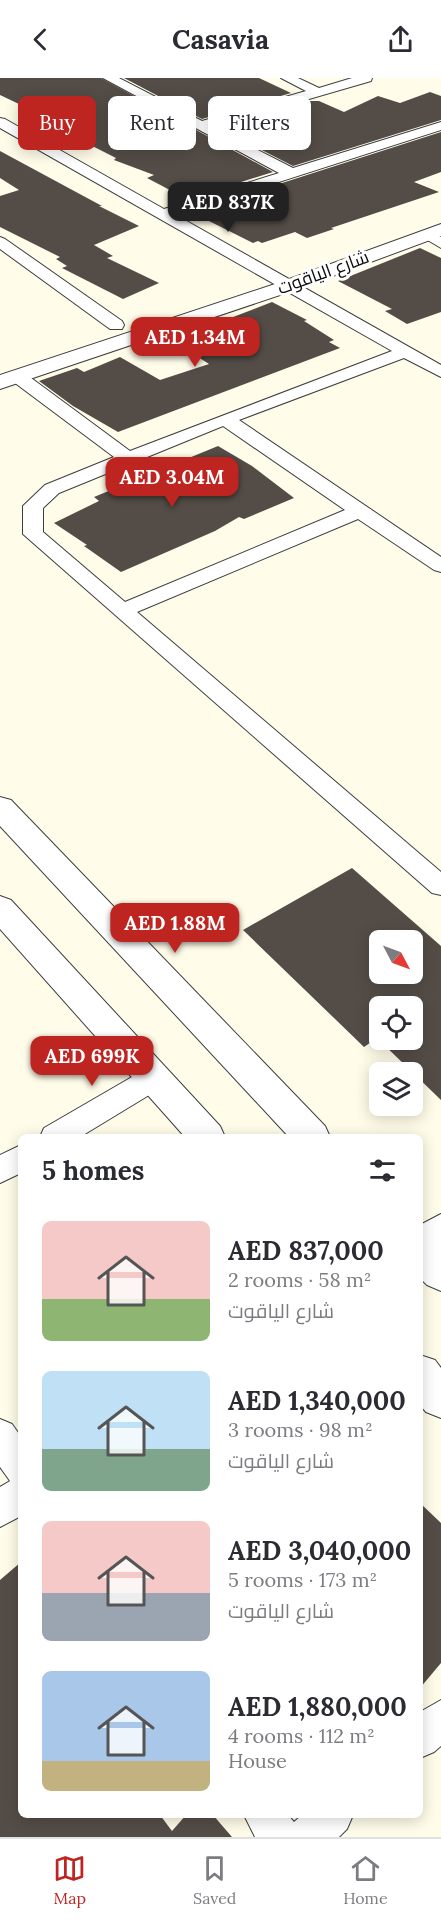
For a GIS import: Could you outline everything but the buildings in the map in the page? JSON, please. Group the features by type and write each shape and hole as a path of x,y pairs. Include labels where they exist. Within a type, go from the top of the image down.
{"street":[{"path":"109,78 293,174"},
{"path":"287,78 318,92"},
{"path":"201,126 366,78"},
{"path":"0,122 441,372"},
{"path":"161,215 441,126"},
{"name":"شارع الياقوت","path":"6,374 116,326 441,213"},
{"name":"شارع الياقوت","path":"6,374 436,236"},
{"path":"0,242 116,326"},
{"path":"0,260 18,254"},
{"path":"405,352 225,419 52,489 33,506 33,534 441,886"},
{"path":"6,374 128,458"},
{"path":"225,419 441,566"},
{"path":"121,610 360,511"},
{"path":"0,807 309,1134"},
{"path":"0,908 204,1134"},
{"path":"61,1134 153,1078"},
{"path":"0,1170 18,1160"},
{"path":"423,1241 441,1228"},
{"path":"423,1254 441,1273"},
{"path":"423,1377 441,1398"},
{"path":"0,1436 18,1463"},
{"path":"0,1509 18,1496"},
{"path":"423,1735 441,1720"},
{"path":"266,1818 279,1837"},
{"path":"308,1837 330,1818"}]}
